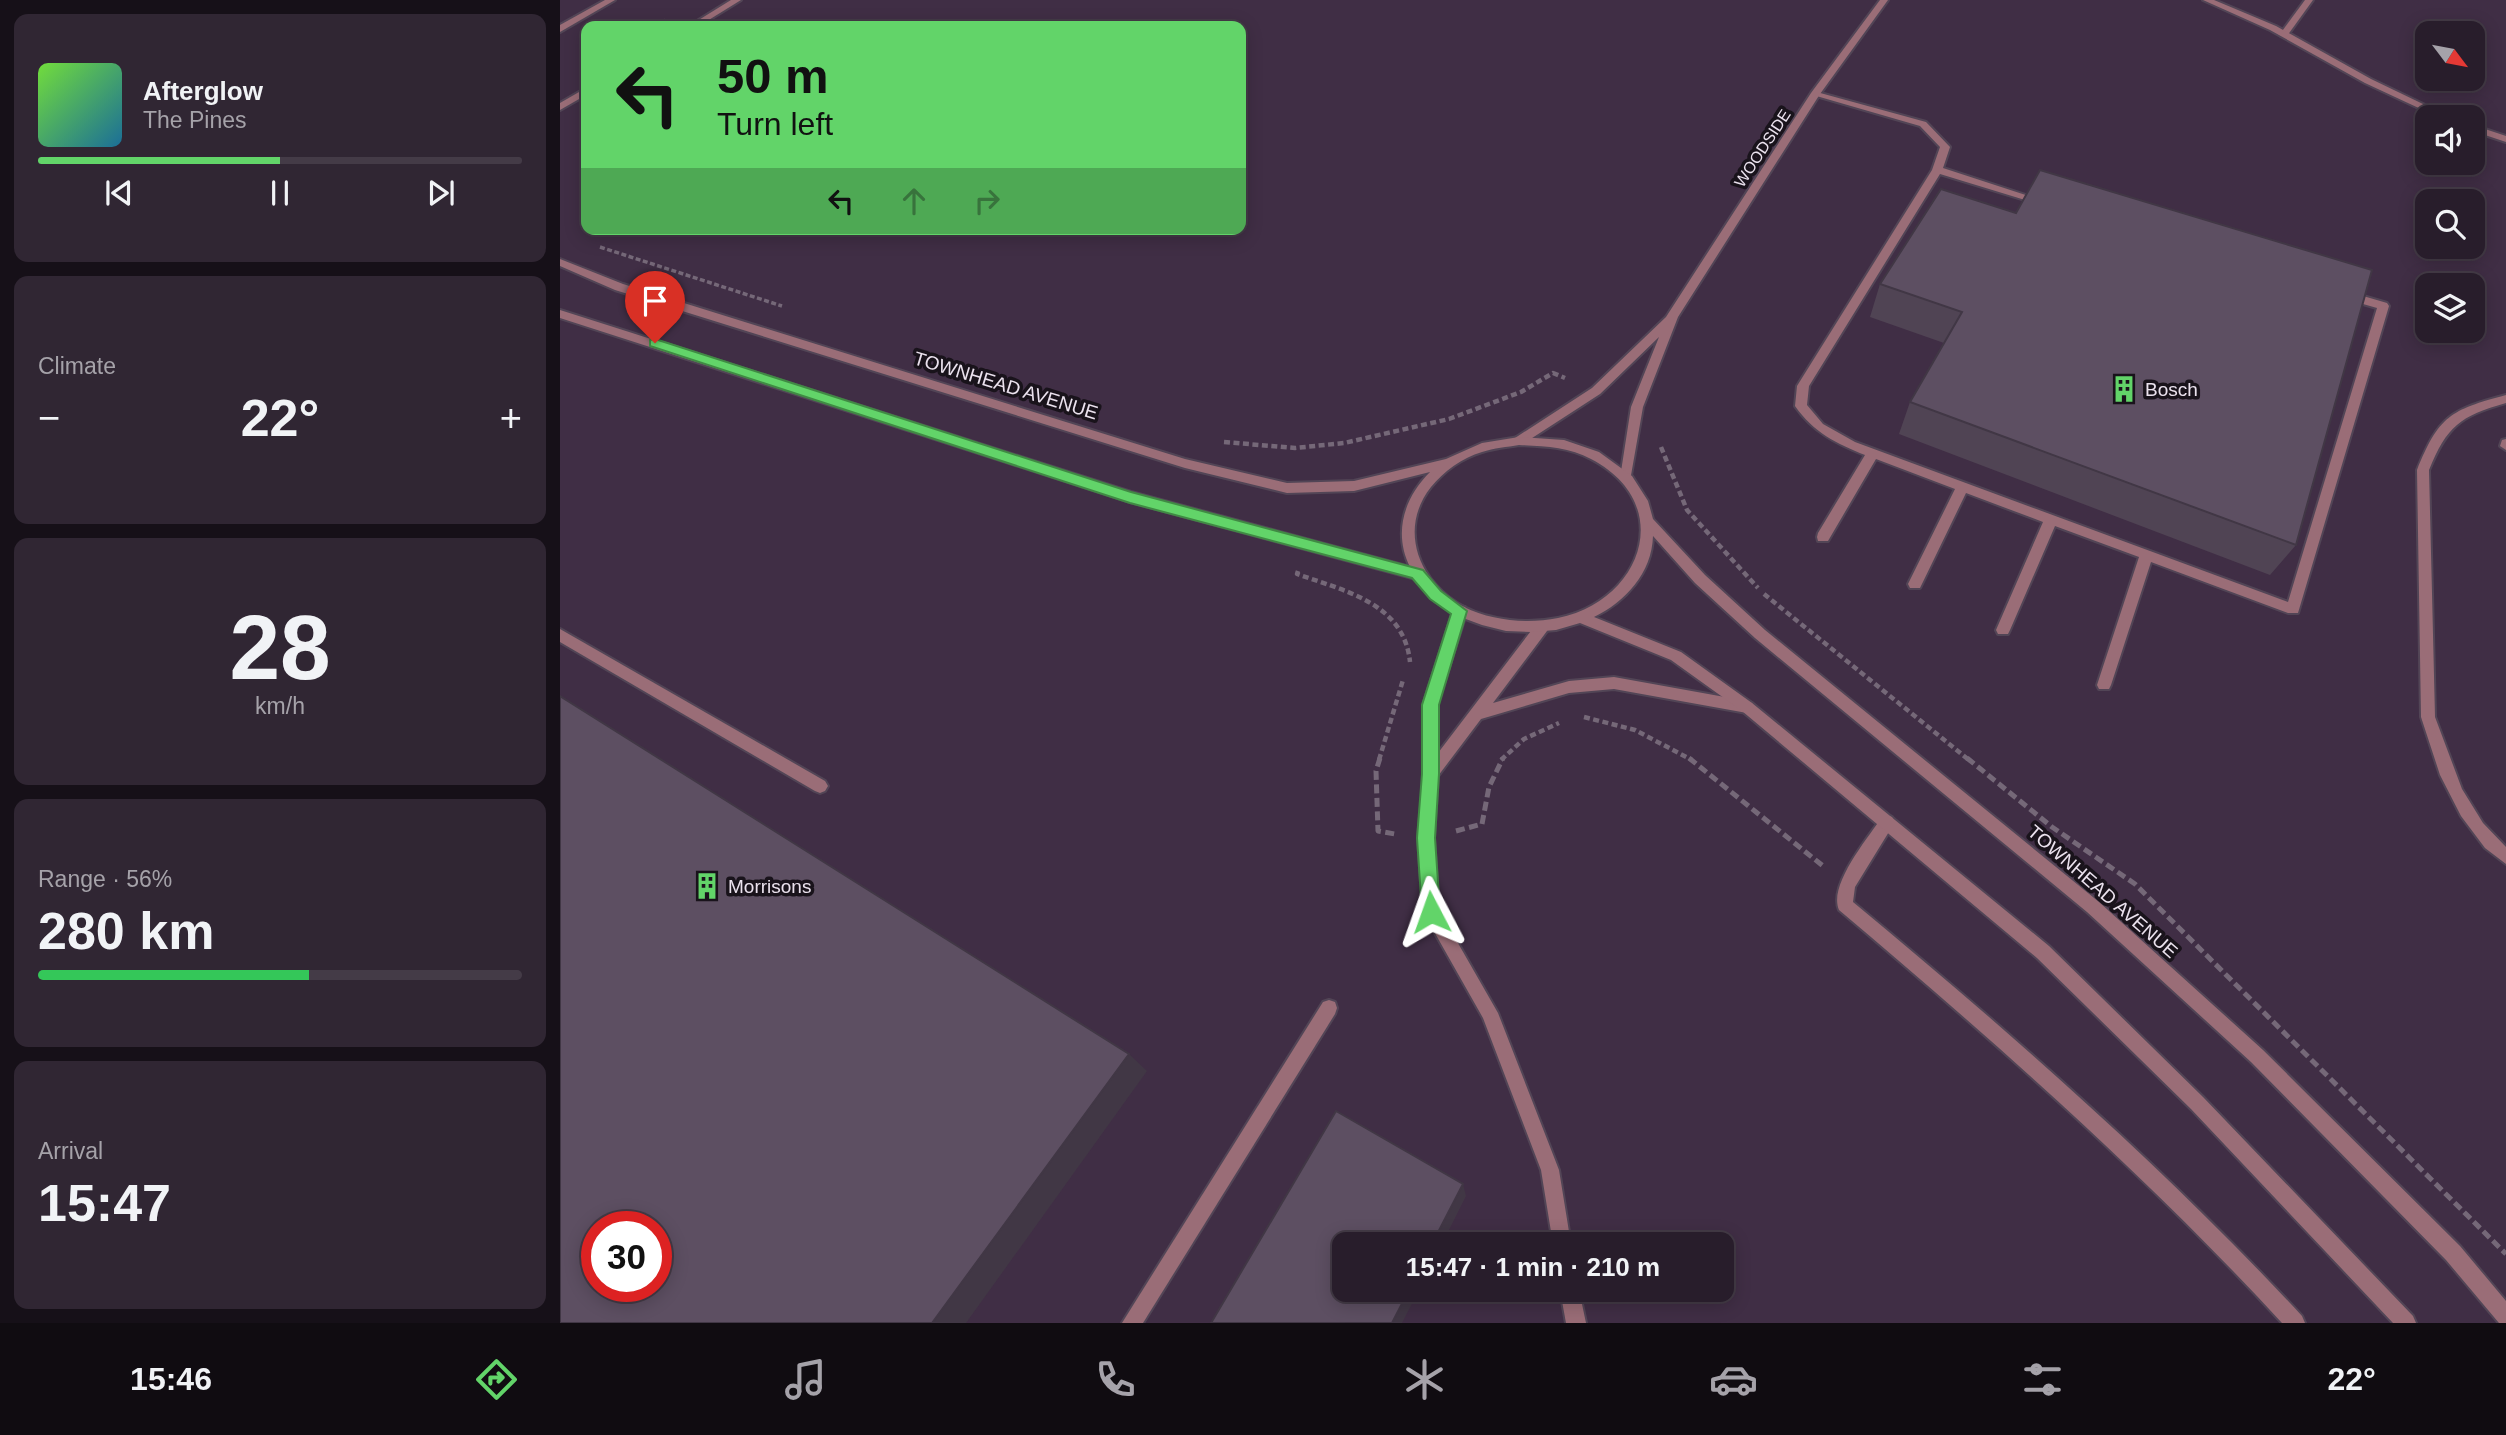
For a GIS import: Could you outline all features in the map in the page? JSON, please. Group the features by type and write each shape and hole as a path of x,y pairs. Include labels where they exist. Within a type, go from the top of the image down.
{"street":[{"path":"560,29 611,0"},
{"path":"701,21 737,0"},
{"name":"WOODSIDE","path":"1626,478 1637,407 1672,317 1816,93 1883,0"},
{"path":"2207,0 2284,34 2368,81 2419,105"},
{"path":"2284,34 2309,0"},
{"path":"1816,93 1923,124 1945,147 1937,170 1803,386 1801,406 1819,427 1851,445 2293,609 2382,306 2330,290"},
{"path":"560,107 581,94"},
{"path":"2485,132 2506,139"},
{"path":"1937,170 2055,206"},
{"name":"TOWNHEAD AVENUE","path":"560,262 632,291 1185,463 1287,488 1354,486 1448,463"},
{"path":"560,314 1130,497 1417,574"},
{"name":"WOODSIDE","path":"1519,441 1596,391 1672,317"},
{"path":"2506,399 2464,410 2447,425 2435,441 2423,470 2428,717 2452,787 2469,816 2506,857"},
{"path":"1519,441 1549,441 1579,448 1605,461 1626,478 1642,499 1649,523 1648,551 1635,578 1612,601 1581,618 1542,627 1499,625 1460,611 1435,595 1417,574 1406,544 1409,513 1424,486 1448,463 1482,447 1519,441"},
{"path":"1823,537 1873,453"},
{"path":"1915,584 1963,486"},
{"path":"2003,630 2051,519"},
{"name":"TOWNHEAD AVENUE","path":"1649,523 1700,579 1760,634 2093,907 2246,1047 2454,1253 2506,1317"},
{"path":"2104,685 2147,554"},
{"path":"1460,611 1430,705 1431,774 1426,838 1431,912 1490,1013 1550,1171 1560,1232"},
{"path":"1581,618 1676,656 1747,707 2043,952 2197,1103 2406,1323"},
{"path":"1431,774 1542,627"},
{"path":"560,635 820,786"},
{"path":"1474,716 1569,687 1614,683 1747,707"},
{"path":"1887,822 1847,885 1845,905 2026,1058 2164,1188 2295,1323"},
{"path":"1132,1323 1329,1007"},
{"path":"1572,1302 1576,1323"}],"shaded area":[{"path":"560,0 2506,0 2506,1323 560,1323"}],"building":[{"name":"Bosch","path":"2040,170 2372,270 2296,545 1910,402 1962,312 1880,284 1941,189 2016,213"},
{"name":"Morrisons","path":"560,696 1129,1054 932,1323 560,1323"},
{"path":"1336,1111 1463,1184 1438,1232 1332,1232 1332,1302 1403,1302 1392,1323 1211,1323"}],"place":[{"name":"Bosch","path":"2124,389"},
{"name":"Morrisons","path":"707,886"}],"route":[{"path":"655,343 1130,497 1310,543 1417,574 1435,595 1460,611 1430,705 1431,774 1426,838 1431,912"}]}
